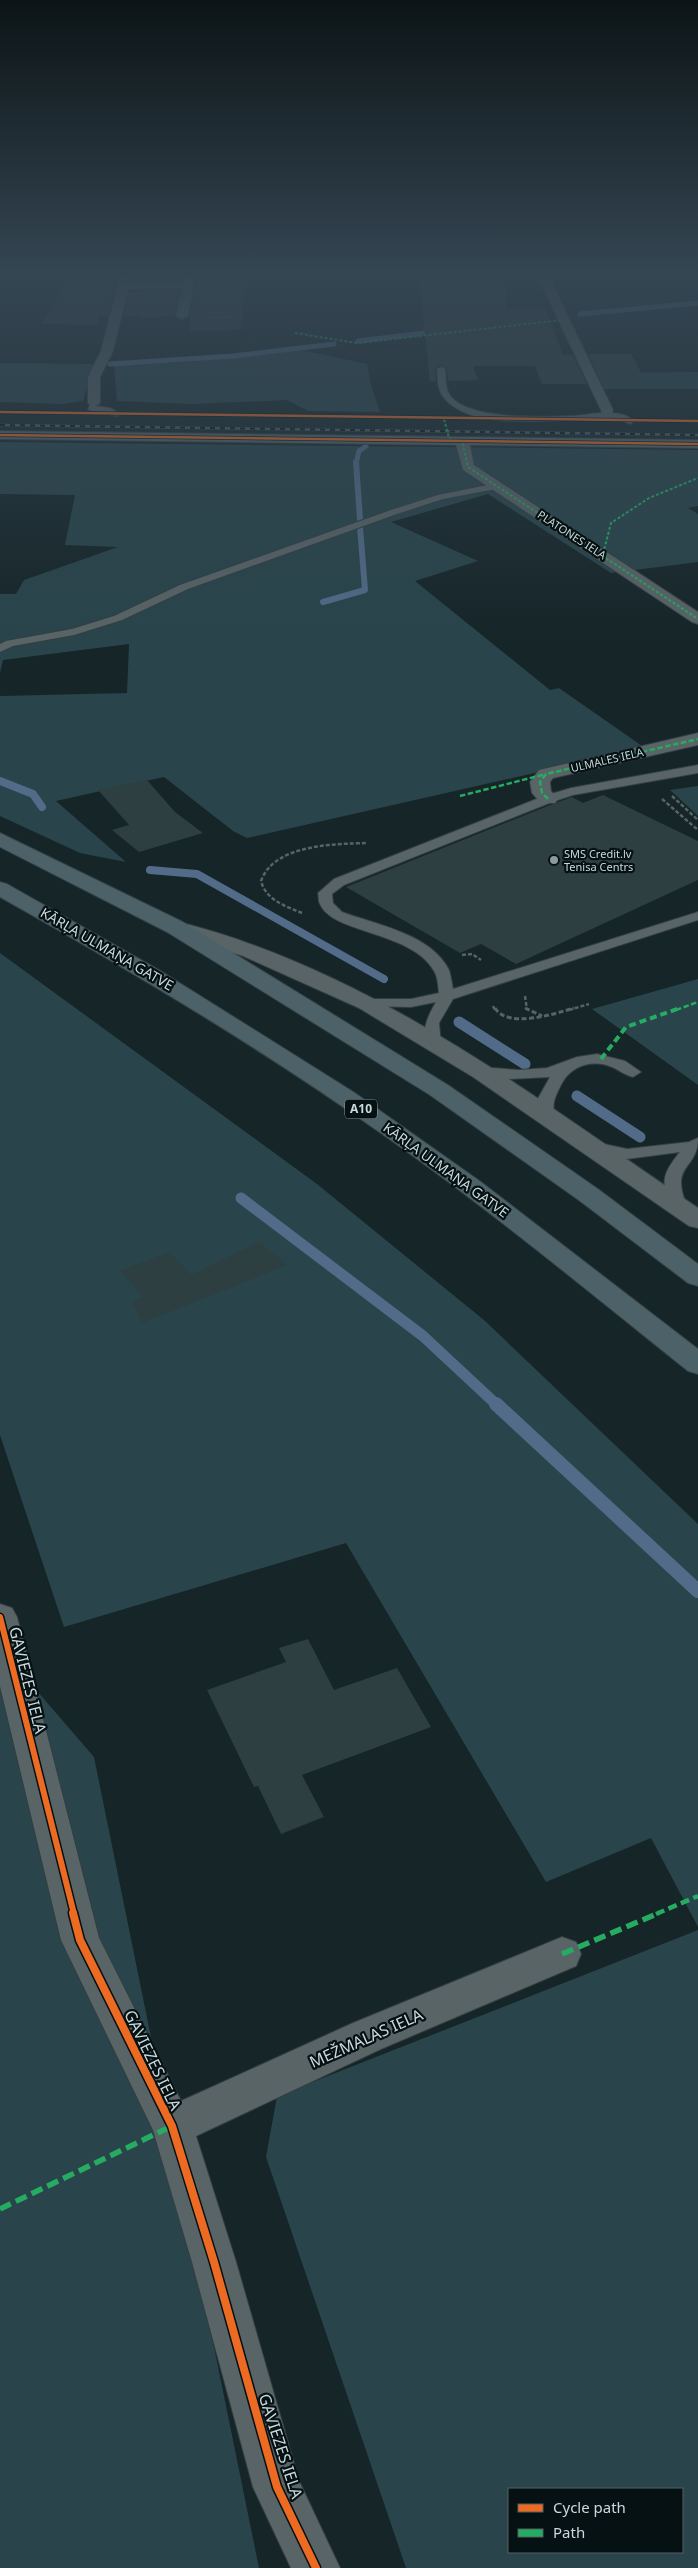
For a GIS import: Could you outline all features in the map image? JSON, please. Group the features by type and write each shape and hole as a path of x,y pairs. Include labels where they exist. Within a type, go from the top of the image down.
{"highway":[{"path":"0,839 175,927 439,1090 589,1195 698,1277"},
{"name":"KĀRĻA ULMAŅA GATVE","path":"0,888 90,938 233,1024 394,1131 537,1236 698,1364"}],"street":[{"path":"94,397 94,403"},
{"path":"600,397 608,413"},
{"path":"0,436 698,444"},
{"name":"PLATONES IELA","path":"462,441 468,467 698,619"},
{"name":"ULMALES IELA","path":"548,799 542,793 540,782 546,774 698,739"},
{"path":"175,927 251,952 367,1003 481,1072 698,1220"},
{"name":"GAVIEZES IELA","path":"0,1617 80,1940 172,2126 214,2262 277,2487 308,2561"},
{"name":"MEŽMALAS IELA","path":"172,2126 367,2036 562,1954"}],"lane":[{"path":"447,397 458,405 487,417 574,418 608,413 630,421"},
{"path":"94,403 91,408 107,410 117,414"},
{"path":"590,421 608,413"},
{"path":"0,649 10,643 74,632 118,618 184,588 394,512 441,497 498,486"},
{"path":"434,1045 432,1023 446,996 442,972 429,955 412,942 337,915 326,904 325,893 339,882 548,799 571,792 698,769"},
{"path":"367,1003 410,1003 446,996 698,916"},
{"path":"481,1072 523,1076 561,1071 575,1062 601,1059 620,1062 632,1072"},
{"path":"546,1115 544,1102 561,1071"},
{"path":"590,1146 627,1154 695,1145"},
{"path":"679,1206 670,1187 671,1175 695,1145"}],"path":[{"path":"663,800 698,830"},
{"path":"521,992 525,995 525,1009 542,1016"},
{"path":"493,1001 492,1008 507,1018 517,1020 542,1016 589,1004"}],"shaded area":[{"path":"0,397 84,397 83,401 63,404 0,402"},
{"path":"117,397 375,397 380,412 308,411 287,400 191,404 117,401"},
{"path":"0,442 698,450 698,506 688,508 698,514 698,562 611,573 488,494 391,522 478,561 415,581 550,690 559,688 645,748 247,838 233,831 164,777 56,801 126,862 80,853 0,816 0,696 127,693 129,644 3,660 0,673 0,594 16,594 24,580 118,547 65,545 75,495 0,494"},
{"path":"698,786 698,816 670,790"},
{"path":"0,953 317,1184 484,1320 698,1524 698,1927 651,1838 546,1882 346,1543 64,1627 0,1435"},
{"path":"698,979 698,1085 592,1009"},
{"path":"0,1648 94,1757 259,2568 0,2568"},
{"path":"698,1930 698,2568 406,2568 266,2157 277,2096"}],"building":[{"path":"147,780 175,812 203,833 139,852 112,830 129,825 98,790"},
{"name":"SMS Credit.lv Tenisa Centrs","path":"603,795 698,841 698,880 516,964 481,944 460,953 346,887 572,797 583,803"},
{"path":"259,1242 287,1265 142,1323 133,1302 144,1297 120,1271 170,1252 191,1275"},
{"path":"308,1639 334,1690 397,1668 431,1727 302,1775 324,1817 281,1834 258,1786 254,1787 207,1690 286,1662 279,1648"}],"waterway":[{"path":"356,464 359,451 366,446"},
{"path":"356,464 360,519"},
{"path":"323,602 365,590 360,527"},
{"path":"0,781 33,794 42,807"},
{"path":"150,870 197,874 384,979"},
{"path":"459,1022 525,1064"},
{"path":"577,1096 640,1137"},
{"path":"241,1198 423,1336 497,1405"},
{"path":"496,1404 698,1591"}],"railway":[{"path":"0,425 698,435"}],"marked path":[{"path":"444,419 449,438 462,441 468,467 698,619"},
{"path":"603,554 611,523 649,498 698,478"},
{"path":"548,799 542,793 540,782 546,774 698,739"},
{"path":"460,796 546,774"},
{"path":"601,1059 626,1027 698,1002"},
{"path":"562,1954 698,1896"},
{"path":"0,2209 172,2126"}],"cycle path":[{"path":"0,412 698,421"},
{"path":"0,435 698,444"},
{"path":"0,1617 80,1940 172,2126 214,2262 277,2487 316,2568"}],"place":[{"name":"SMS Credit.lv Tenisa Centrs","path":"554,860"}]}
